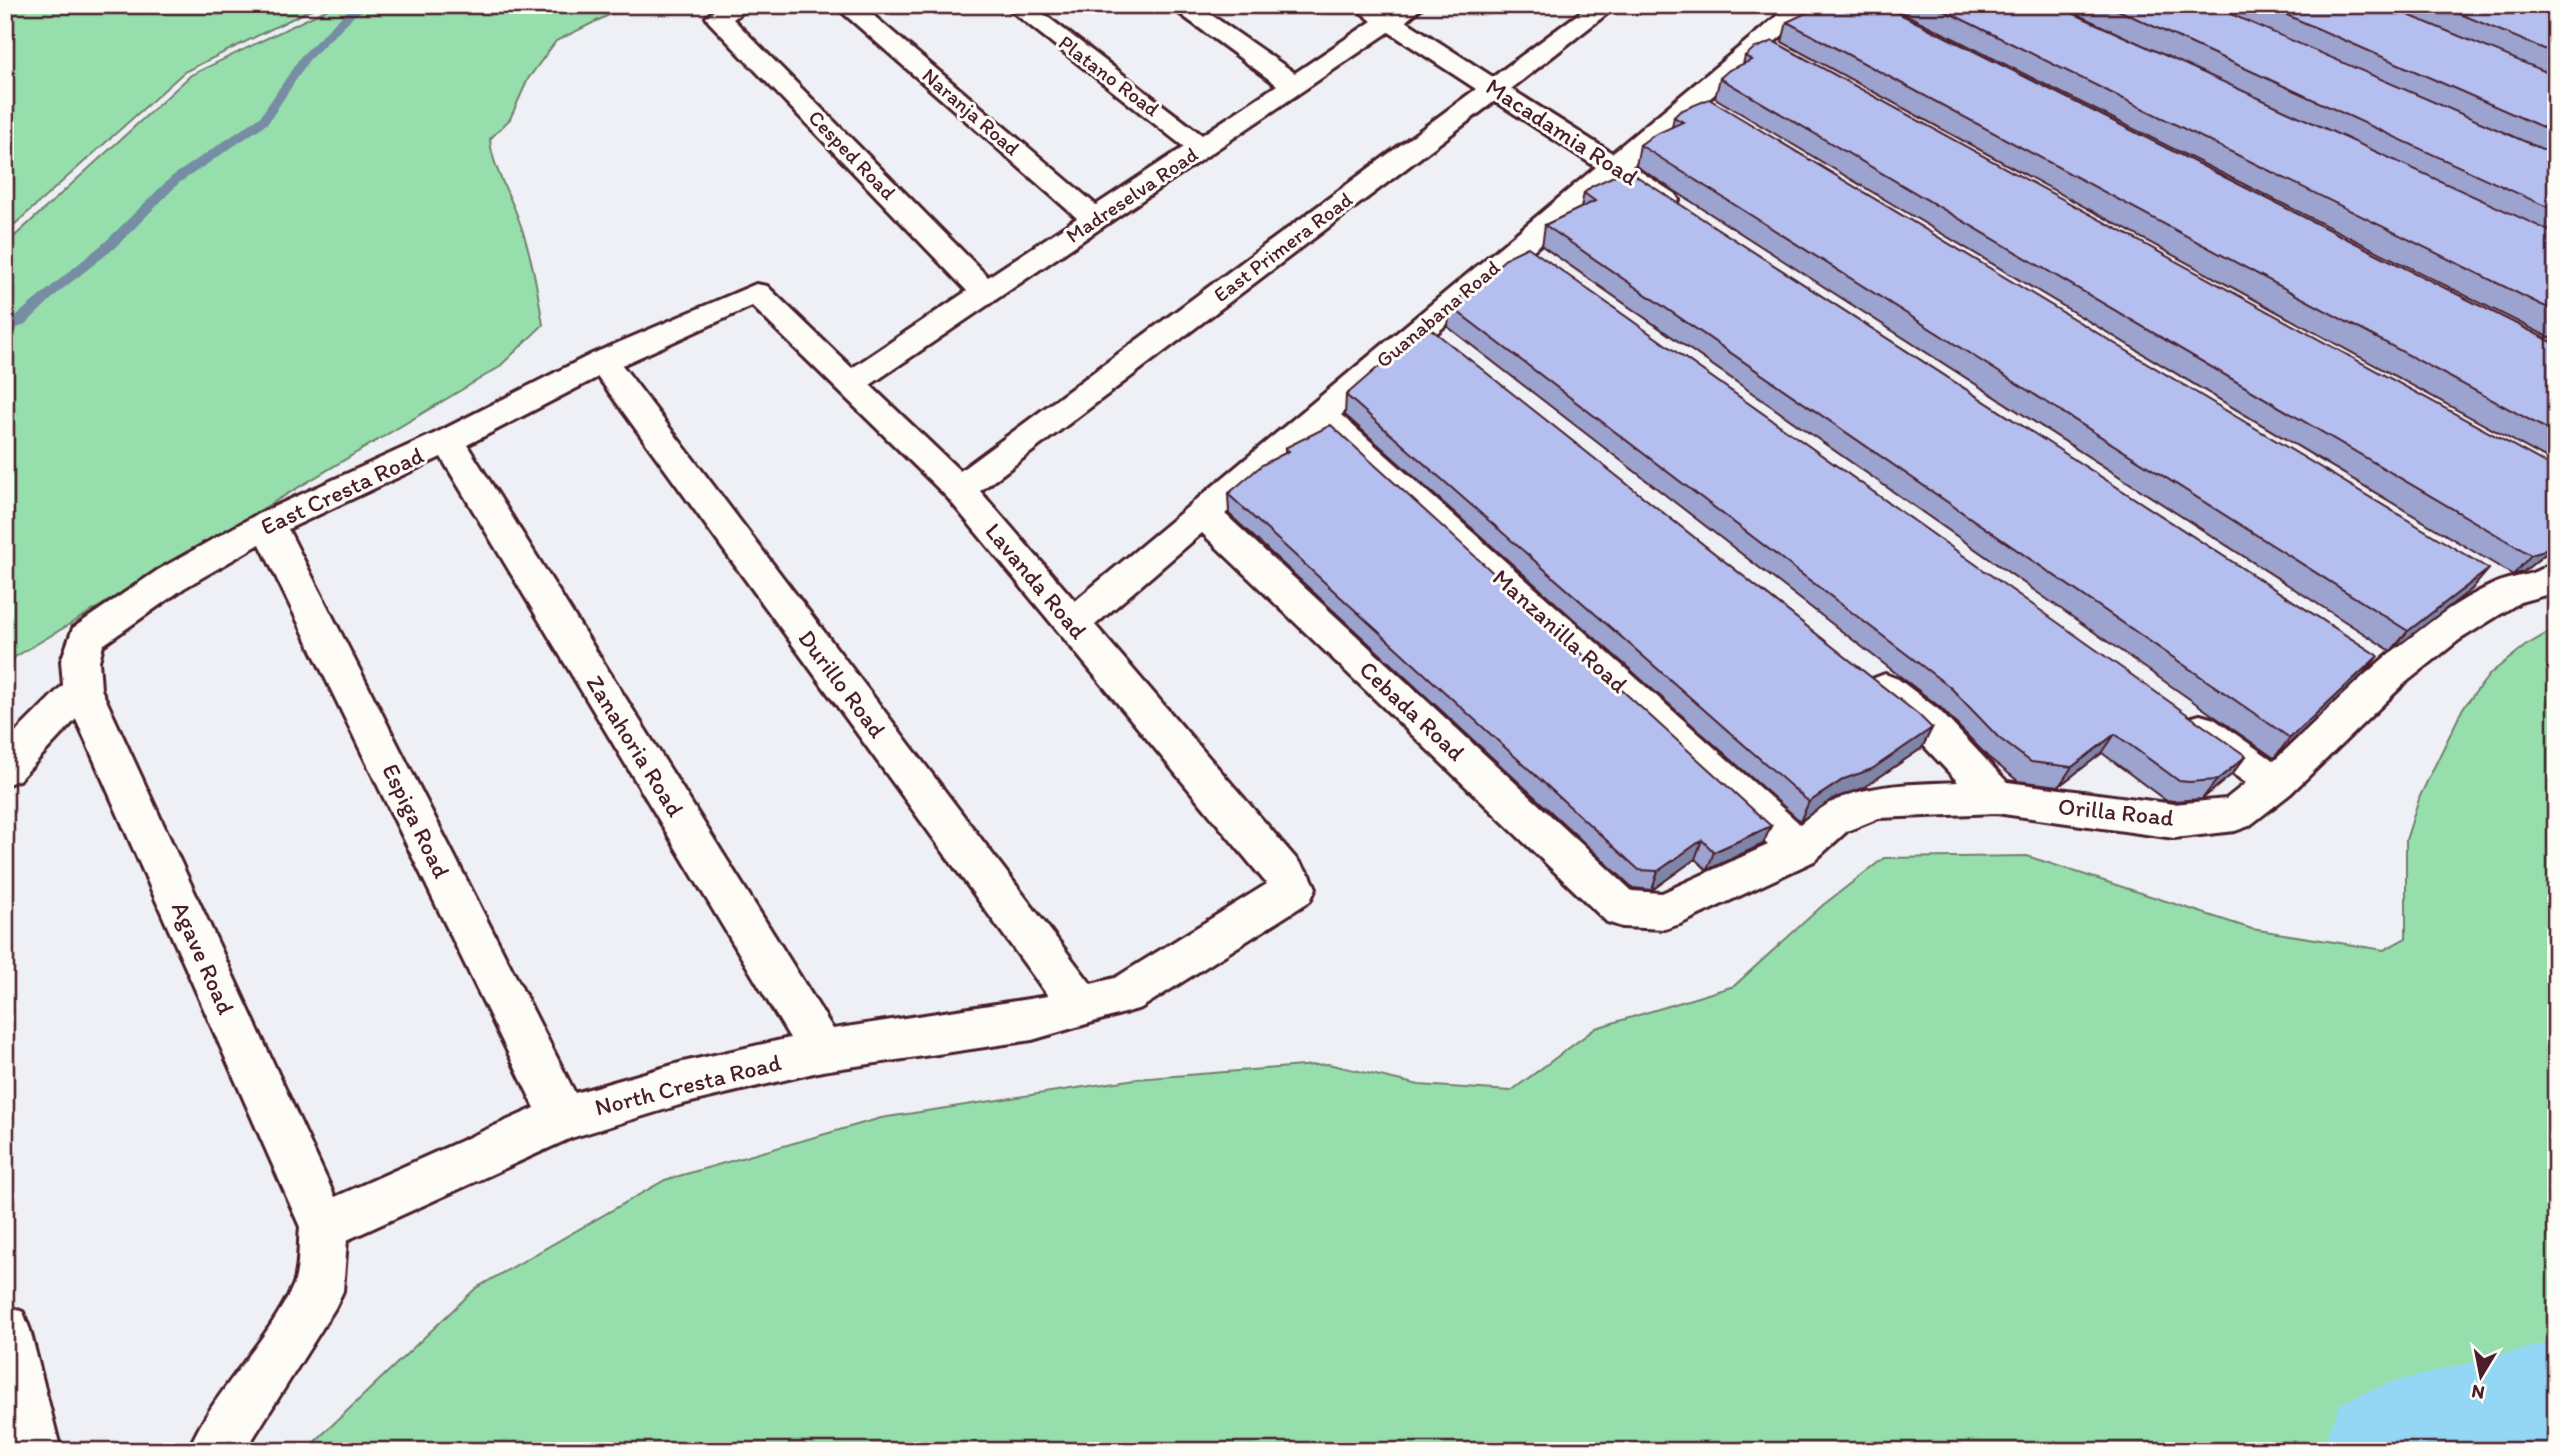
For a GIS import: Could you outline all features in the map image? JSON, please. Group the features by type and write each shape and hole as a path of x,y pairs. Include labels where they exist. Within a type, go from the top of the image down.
{"street":[{"name":"Naranja Road","path":"846,5 1095,219"},
{"name":"Platano Road","path":"1016,5 1202,148"},
{"path":"1180,5 1295,85"},
{"name":"East Primera Road","path":"959,489 1606,5"},
{"name":"Guanabana Road","path":"1072,624 1320,414 1434,335 1529,254 1613,166 1705,106 1772,50 1805,5"},
{"name":"Cesped Road","path":"729,11 986,293"},
{"name":"Madreselva Road","path":"850,384 1295,85 1390,11"},
{"name":"Macadamia Road","path":"1390,11 1496,89 1694,219"},
{"name":"Lavanda Road","path":"756,293 959,489 1295,888"},
{"name":"East Cresta Road","path":"82,689 80,661 86,638 171,579 268,524 448,441 603,361 756,293"},
{"name":"Durillo Road","path":"603,361 1081,1006"},
{"name":"Manzanilla Road","path":"1320,414 1800,849"},
{"name":"Zanahoria Road","path":"448,441 822,1051"},
{"name":"Cebada Road","path":"1202,513 1622,909"},
{"name":"Espiga Road","path":"268,524 564,1118"},
{"name":"Orilla Road","path":"1622,909 1665,911 1800,849 1833,819 1877,803 1996,797 2175,821 2235,814 2276,783 2380,665 2446,630 2497,585 2547,582 2556,574"},
{"path":"1860,669 1925,721 1996,797"},
{"path":"5,769 82,689"},
{"name":"Agave Road","path":"82,689 324,1226"},
{"path":"2174,711 2276,783"},
{"name":"North Cresta Road","path":"324,1226 564,1118 682,1083 822,1051 1032,1020 1126,994 1295,888"},
{"path":"214,1451 256,1391 318,1291 324,1226"},
{"path":"5,1329 35,1451"}],"green space":[{"path":"5,5 320,5 184,72 5,233"},
{"path":"336,5 629,5 556,41 528,79 510,119 490,139 497,168 526,242 543,325 498,368 15,657 5,670 5,245 191,75"},
{"path":"2556,628 2556,1451 305,1451 476,1288 665,1180 881,1118 1136,1079 1328,1064 1419,1085 1511,1091 1596,1028 1734,986 1823,905 1884,858 2027,856 2252,929 2384,950 2406,938 2406,840 2420,796 2463,708 2491,673 2525,646"}],"building":[{"path":"1823,5 1882,5 2556,344 2556,434 1787,22"},
{"path":"1933,5 2055,5 2556,234 2556,312"},
{"path":"2107,5 2210,5 2556,155 2556,211"},
{"path":"2264,5 2384,5 2556,76 2556,133"},
{"path":"2439,5 2556,5 2556,54"},
{"path":"1773,41 2556,469 2556,540 2541,552 2531,555 1720,78 1729,70 1752,60 1745,56 1753,49"},
{"path":"1709,99 2489,569 2408,631 1640,145 1652,136 1683,122 1674,117 1680,111"},
{"path":"1627,170 2378,656 2290,738 1545,225 1595,201 1584,193 1592,186"},
{"path":"1528,247 2246,756 2217,780 2179,781 2115,734 2072,767 2031,762 1999,738 1951,688 1450,306 1475,285 1491,277 1487,275 1509,256"},
{"path":"1431,329 1932,728 1872,769 1844,779 1809,802 1346,395 1377,368 1394,360 1390,357 1412,339"},
{"path":"1331,425 1771,826 1714,852 1702,840 1658,871 1639,870 1228,494 1262,465 1289,451 1285,448"}],"waterway":[{"path":"5,331 22,320 55,288 111,244 175,180 264,120 305,58 351,13 368,5"},
{"path":"2389,1451 2556,1408"}]}
